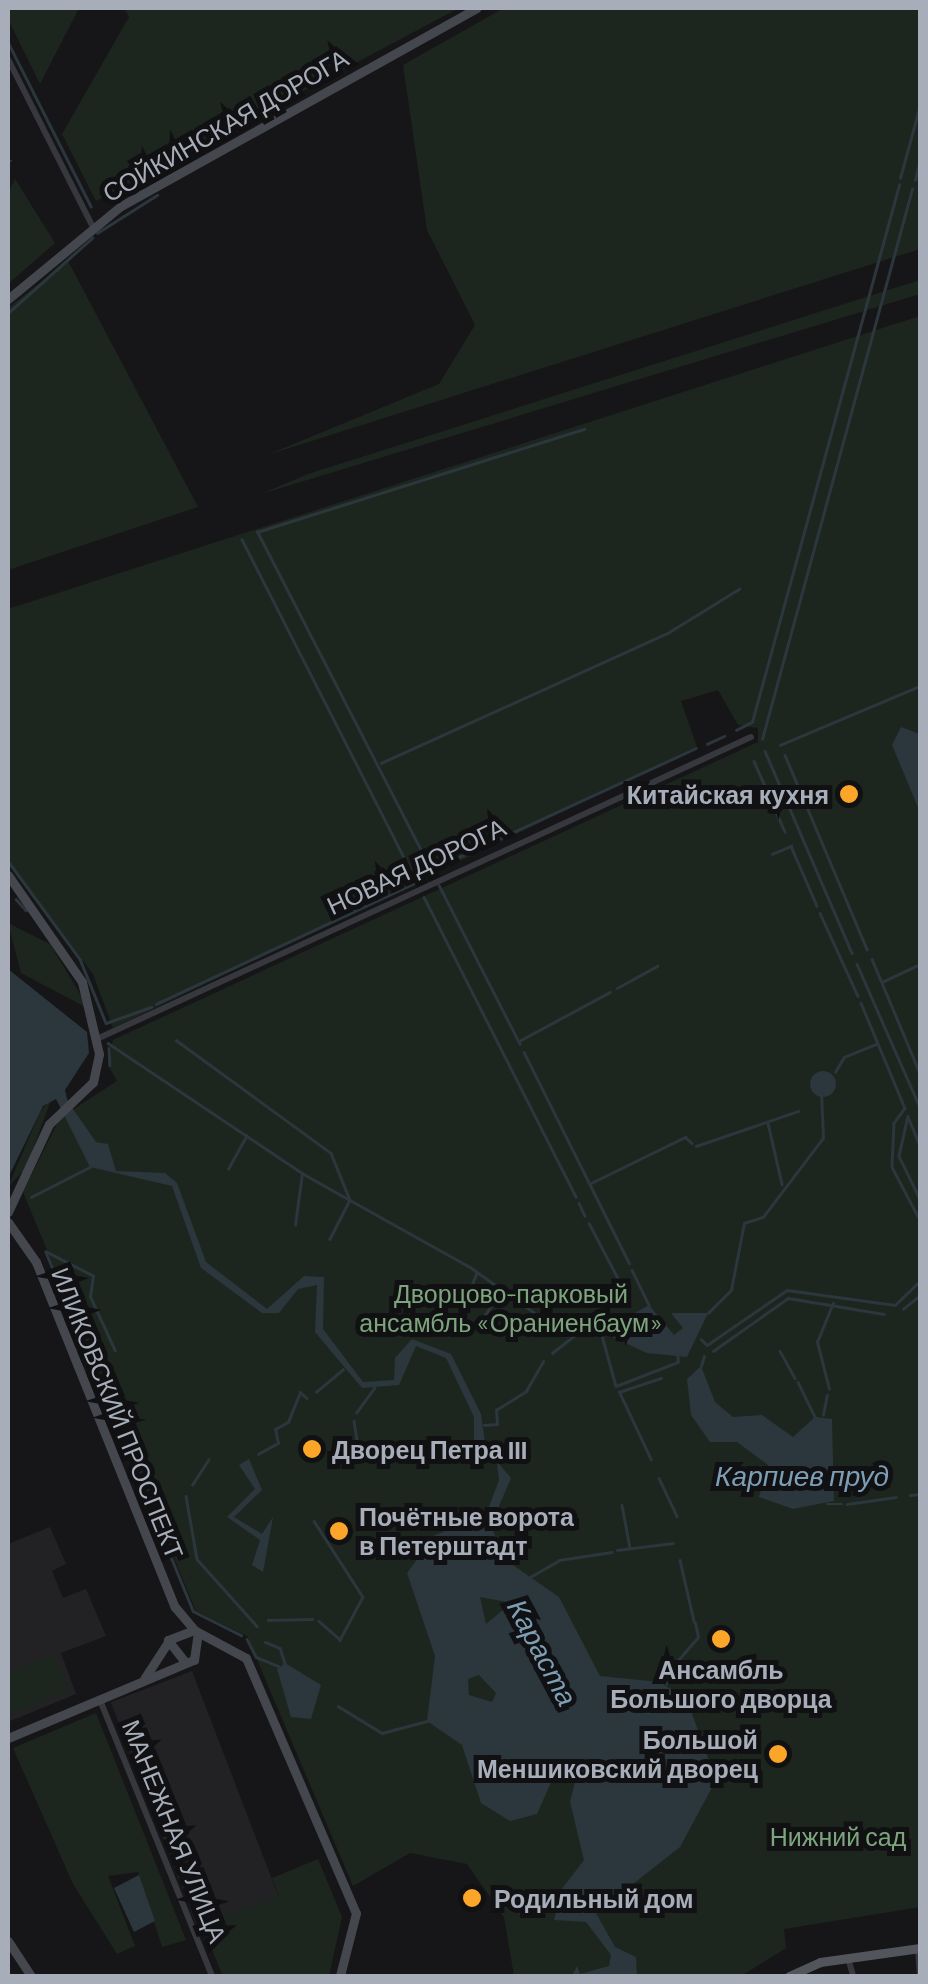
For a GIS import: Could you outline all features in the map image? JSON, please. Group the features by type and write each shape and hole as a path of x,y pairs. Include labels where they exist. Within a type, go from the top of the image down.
{"main road":[{"name":"СОЙКИНСКАЯ ДОРОГА","path":"8,299 92,225 477,8"},
{"path":"8,876 82,982 98,1038 96,1074 61,1111 8,1212"},
{"name":"ИЛИКОВСКИЙ ПРОСПЕКТ","path":"8,1222 36,1262 175,1607 195,1630 246,1658 356,1913 340,1976"},
{"path":"8,1247 18,1238"},
{"path":"138,1684 168,1642 175,1607"},
{"path":"8,1738 190,1662 203,1646 195,1630 168,1642"},
{"path":"168,1642 190,1662"},
{"path":"8,1940 31,1976"},
{"path":"789,1976 848,1956 919,1948"}],"street":[{"path":"8,58 92,225"},
{"name":"НОВАЯ ДОРОГА","path":"98,1038 751,737"},
{"name":"МАНЕЖНАЯ УЛИЦА","path":"100,1700 212,1976"},
{"path":"919,1948 920,1975"},
{"path":"848,1956 853,1976"}],"shaded area":[{"path":"50,1527 66,1564 52,1571 63,1598 86,1589 106,1636 61,1653 76,1694 8,1722 8,1544"},
{"path":"192,1671 279,1898 198,1929 111,1702"}],"green space":[{"path":"8,8 79,8 40,84 8,19"},
{"path":"124,8 459,8 96,201 62,134 129,17"},
{"path":"504,8 920,8 920,249 267,455 439,384 475,325 427,230 403,65"},
{"path":"15,179 55,243 8,284 8,193"},
{"path":"68,261 198,507 8,570 8,308"},
{"path":"920,280 920,294 261,494 308,474"},
{"name":"Дворцово-парковый ансамбль «Ораниенбаум»","path":"920,316 920,1907 784,1929 786,1948 741,1976 514,1976 504,1917 467,1864 410,1853 353,1886 247,1636 196,1611 23,1192 60,1118 117,1081 108,1065 113,1040 758,742 758,728 738,725 718,690 681,701 697,747 113,1028 93,974 8,861 8,609"},
{"path":"8,923 50,944 89,1009 21,973"},
{"path":"52,1097 26,1168 8,1187 40,1112"},
{"path":"54,1654 69,1691 8,1715 8,1672"},
{"path":"96,1713 186,1940 162,1947 138,1872 108,1876 135,1946 117,1954 73,1884 13,1748"},
{"path":"318,1859 342,1917 329,1976 223,1976 201,1924 279,1897 272,1878"}],"water":[{"path":"901,727 920,734 920,812 892,745"},
{"name":"Караста","path":"8,969 87,1032 89,1053 65,1090 68,1102 96,1142 108,1144 116,1171 165,1173 177,1183 206,1262 267,1309 304,1276 324,1277 323,1329 363,1382 394,1380 395,1358 412,1339 451,1354 481,1414 486,1449 511,1478 491,1525 504,1559 559,1597 600,1676 660,1682 687,1700 716,1780 680,1847 596,1913 615,1947 636,1957 637,1976 572,1976 577,1966 580,1974 609,1966 611,1955 586,1922 554,1920 561,1890 584,1860 570,1802 579,1767 570,1762 553,1778 537,1814 510,1821 481,1803 462,1745 427,1721 435,1656 407,1573 435,1535 486,1515 499,1480 497,1463 474,1452 474,1417 446,1358 416,1346 399,1385 362,1388 315,1332 317,1285 298,1289 279,1313 262,1313 201,1268 172,1186 90,1167 56,1099 43,1106 8,1178","holes":["480,1597 507,1602 509,1605 486,1624","479,1675 496,1693 492,1702 469,1695 468,1679"]},
{"path":"823,1071 832,1075 836,1084 832,1093 823,1097 814,1093 810,1084 814,1075"},
{"path":"649,1305 674,1335 683,1328 671,1313 708,1313 687,1357 647,1353 601,1332"},
{"name":"Карпиев пруд","path":"701,1366 715,1402 733,1417 762,1415 793,1437 815,1417 832,1419 834,1501 793,1509 759,1497 768,1465 737,1442 710,1442 691,1415 687,1379"},
{"path":"249,1459 262,1490 234,1517 262,1534 273,1517 263,1572 252,1565 260,1540 227,1517 255,1489 239,1465"},
{"path":"285,1663 321,1685 311,1719 291,1717 277,1669"},
{"path":"139,1875 155,1921 134,1932 114,1888"}],"waterway":[{"path":"8,42 91,206"},
{"path":"900,178 920,105"},
{"path":"915,180 920,160"},
{"path":"736,730 752,722 899,185"},
{"path":"762,739 912,189"},
{"path":"97,233 157,195"},
{"path":"8,313 92,238"},
{"path":"434,876 257,532 584,429"},
{"path":"156,1004 416,882 242,540"},
{"path":"381,763 666,634 739,589"},
{"path":"780,745 920,686"},
{"path":"707,744 724,736"},
{"path":"433,869 696,748"},
{"path":"765,751 852,953"},
{"path":"785,755 867,949"},
{"path":"754,761 785,832"},
{"path":"772,854 791,846 817,906"},
{"path":"8,861 80,959 106,1023 151,1007"},
{"path":"439,885 520,1044"},
{"path":"424,897 576,1197"},
{"path":"16,899 26,910"},
{"path":"820,913 858,996"},
{"path":"872,959 920,1073"},
{"path":"857,964 918,1103"},
{"path":"882,982 920,964"},
{"path":"617,988 657,966"},
{"path":"519,1041 610,992"},
{"path":"861,1003 905,1108 894,1123 892,1167 920,1220"},
{"path":"176,1040 331,1153 350,1200 470,1267 566,1335"},
{"path":"108,1043 302,1173"},
{"path":"835,1072 844,1057 877,1044"},
{"path":"109,1048 110,1065"},
{"path":"524,1052 629,1263"},
{"path":"708,1313 731,1290 744,1223 763,1217 823,1138 821,1093"},
{"path":"696,1146 798,1111"},
{"path":"908,1116 899,1156 920,1199"},
{"path":"908,1117 920,1145"},
{"path":"768,1123 782,1184"},
{"path":"228,1169 246,1136"},
{"path":"591,1183 685,1137 692,1143"},
{"path":"31,1197 90,1167"},
{"path":"295,1225 302,1173 350,1200 330,1239"},
{"path":"579,1203 585,1216"},
{"path":"589,1223 621,1284"},
{"path":"115,1351 90,1297 93,1276 46,1252 193,1611 241,1635"},
{"path":"632,1270 649,1305"},
{"path":"460,1315 476,1274"},
{"path":"701,1339 707,1345 787,1290 895,1305 920,1281"},
{"path":"478,1325 502,1290"},
{"path":"903,1309 920,1295"},
{"path":"713,1351 788,1298 884,1314"},
{"path":"829,1389 817,1342 833,1303"},
{"path":"552,1353 581,1330"},
{"path":"601,1332 616,1386 678,1362 677,1354"},
{"path":"780,1351 795,1378"},
{"path":"701,1366 704,1356"},
{"path":"484,1425 497,1424 496,1410 526,1391 543,1362"},
{"path":"316,1392 343,1369"},
{"path":"651,1460 619,1392 661,1378"},
{"path":"798,1382 815,1417"},
{"path":"356,1413 374,1388"},
{"path":"258,1454 278,1443 275,1429 288,1422 300,1392 307,1398"},
{"path":"823,1415 827,1395"},
{"path":"354,1421 358,1445"},
{"path":"192,1485 208,1460"},
{"path":"659,1478 677,1516"},
{"path":"910,1495 920,1494"},
{"path":"186,1496 197,1559 257,1626"},
{"path":"847,1504 896,1497"},
{"path":"827,1504 842,1504"},
{"path":"622,1505 630,1548"},
{"path":"314,1521 363,1597 340,1640 319,1622"},
{"path":"617,1550 673,1543"},
{"path":"525,1580 559,1560 611,1552"},
{"path":"680,1560 694,1621"},
{"path":"268,1620 312,1619"},
{"path":"673,1666 698,1637 695,1623"},
{"path":"247,1639 256,1657 278,1666"},
{"path":"265,1642 280,1648 285,1663"},
{"path":"666,1684 672,1669"},
{"path":"338,1706 382,1733 427,1721"}],"place":[{"name":"Китайская кухня","path":"849,794"},
{"name":"Дворец Петра III","path":"312,1449"},
{"name":"Почётные ворота в Петерштадт","path":"339,1531"},
{"name":"Ансамбль Большого дворца","path":"721,1639"},
{"name":"Большой Меншиковский дворец","path":"778,1754"},
{"name":"Родильный дом","path":"472,1898"}],"park label":[{"name":"Нижний сад","path":"838,1836"}]}
